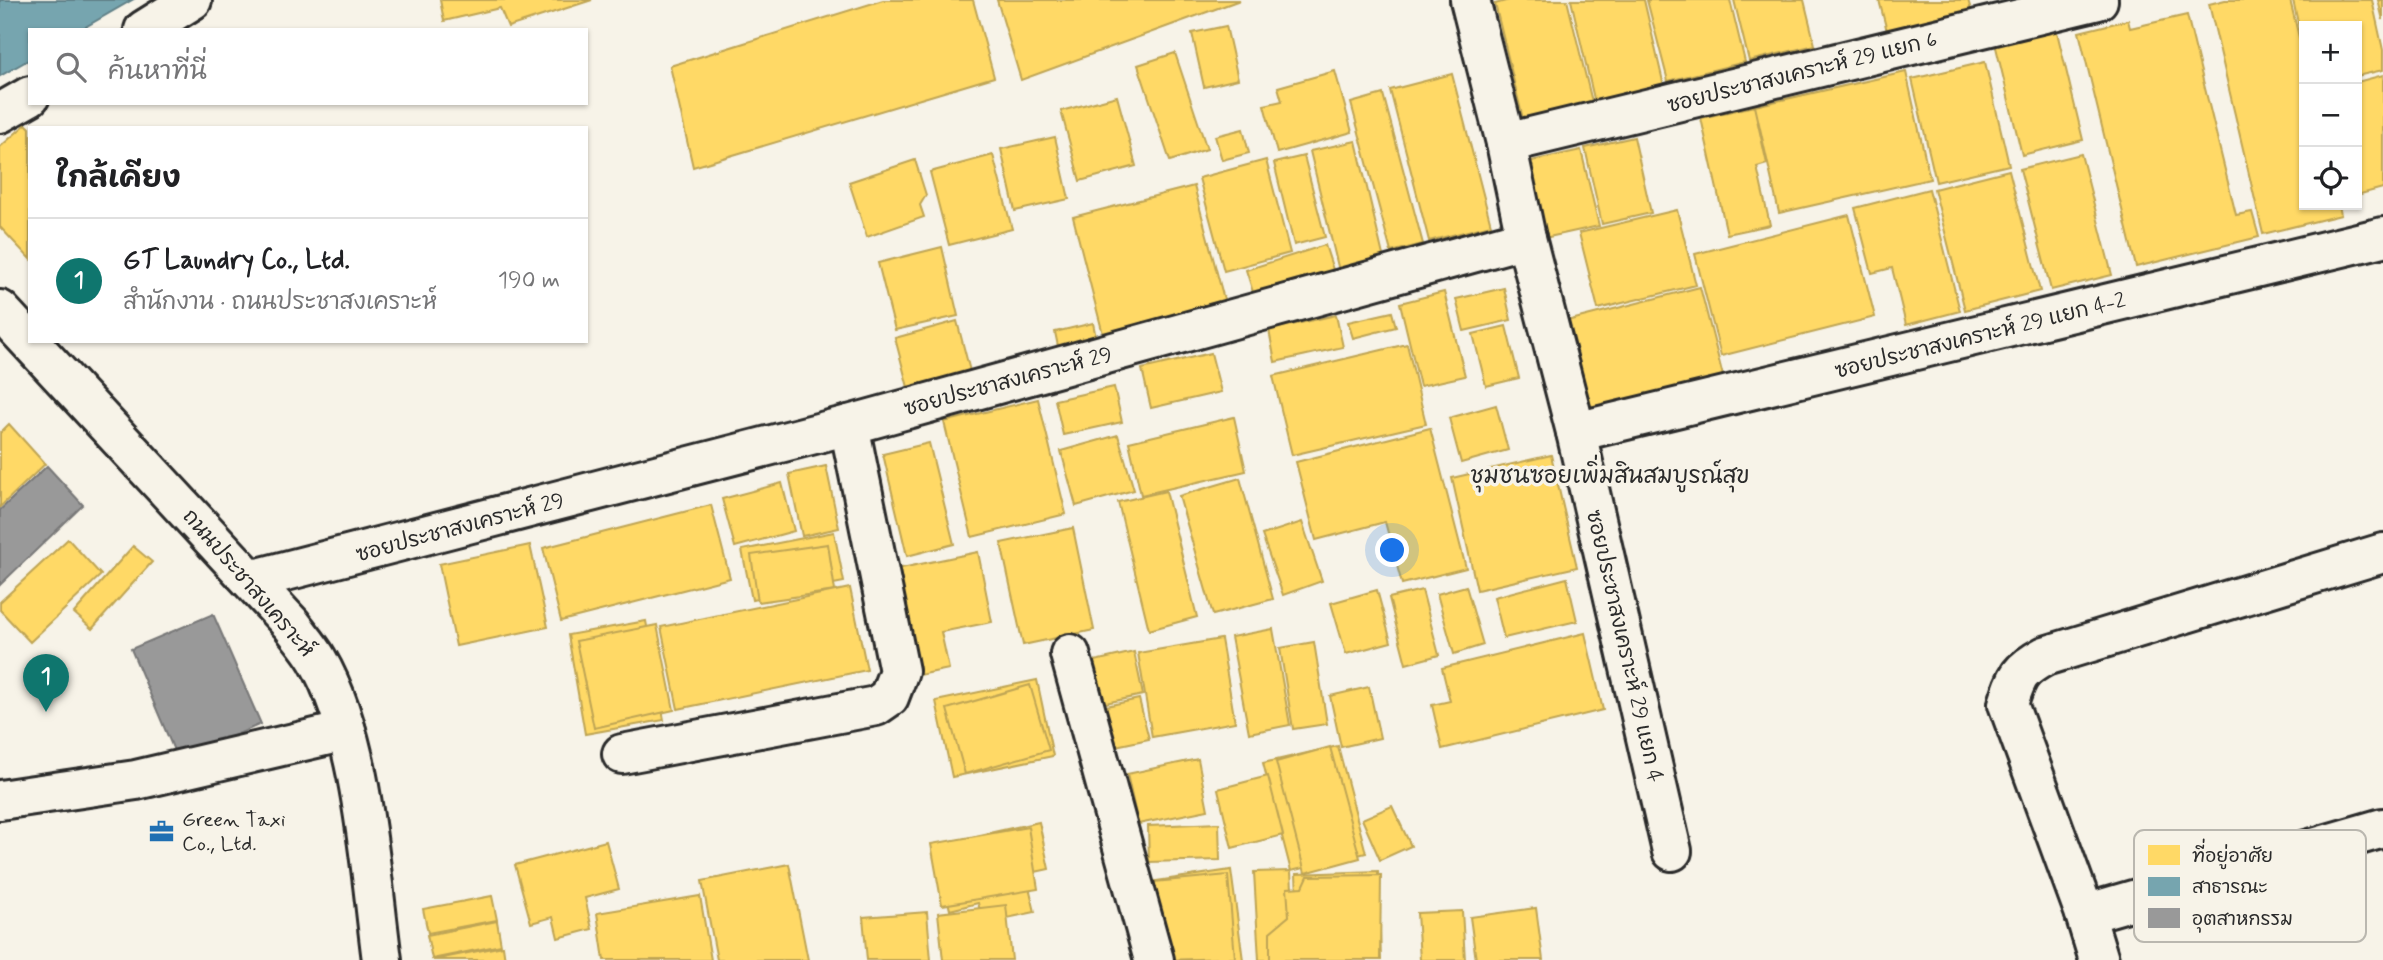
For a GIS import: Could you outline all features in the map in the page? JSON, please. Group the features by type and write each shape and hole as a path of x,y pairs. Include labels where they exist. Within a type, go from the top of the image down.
{"street":[{"path":"147,28 192,0"},
{"path":"1470,0 1507,143 1526,238"},
{"name":"ซอยประชาสงเคราะห์ 29 แยก 6","path":"1507,143 2098,0"},
{"path":"0,114 28,97"},
{"name":"ซอยประชาสงเคราะห์ 29 แยก 4-2","path":"1576,432 2383,237"},
{"name":"ซอยประชาสงเคราะห์ 29","path":"251,580 849,425 1526,238"},
{"name":"ซอยประชาสงเคราะห์ 29 แยก 4","path":"1526,238 1576,432 1672,851"},
{"name":"ถนนประชาสงเคราะห์","path":"0,310 28,340"},
{"name":"ถนนประชาสงเคราะห์","path":"31,343 292,625 317,659 333,692 346,731 360,794 382,960"},
{"path":"622,754 876,706 889,697 899,671 849,425"},
{"path":"2099,960 2008,704 2024,667 2045,656 2383,553"},
{"path":"1070,654 1154,960"},
{"path":"0,800 136,780 346,731"},
{"path":"2366,833 2383,828"},
{"path":"2085,915 2134,901"}],"building: ที่อยู่อาศัย":[{"path":"440,0 592,0 508,27 500,8 444,21"},
{"path":"883,0 973,0 994,77 693,167 670,66"},
{"path":"997,0 1240,0 1021,80"},
{"path":"1509,0 1567,0 1593,106 1524,123 1495,4"},
{"path":"1571,0 1644,0 1664,86 1595,103"},
{"path":"1647,0 1730,0 1745,62 1668,81"},
{"path":"1734,0 1804,0 1815,45 1749,61"},
{"path":"1879,0 1968,0 1971,10 1887,31"},
{"path":"2225,0 2290,0 2299,37 2299,210 2340,210 2341,215 2263,234 2209,4"},
{"path":"2293,0 2372,0 2383,50 2383,70 2362,75 2362,21 2299,21 2299,27"},
{"path":"2378,0 2383,0 2383,20"},
{"path":"2187,15 2236,215 2252,212 2259,237 2136,267 2079,32 2128,20 2130,28"},
{"path":"1226,26 1238,79 1204,87 1192,33"},
{"path":"2056,28 2083,140 2022,155 1995,43"},
{"path":"1175,53 1207,149 1170,161 1138,65"},
{"path":"1985,62 2009,165 1936,182 1912,79"},
{"path":"1335,71 1352,132 1277,153 1264,105 1282,101 1278,87"},
{"path":"1906,72 1930,179 1779,213 1755,106"},
{"path":"1452,74 1491,225 1429,241 1390,90"},
{"path":"2383,75 2383,188 2362,194 2362,84 2362,81"},
{"path":"1383,94 1423,244 1391,252 1351,103"},
{"path":"1117,96 1136,166 1080,181 1061,111"},
{"path":"1754,106 1767,164 1757,167 1770,225 1727,234 1701,118"},
{"path":"26,124 28,126 28,257 0,227 0,147"},
{"path":"1243,129 1249,153 1222,160 1215,136"},
{"path":"1055,137 1069,199 1015,211 1001,149"},
{"path":"1634,137 1651,213 1602,224 1585,148"},
{"path":"1356,141 1385,264 1340,275 1310,151"},
{"path":"1581,150 1599,226 1544,238 1527,162"},
{"path":"2081,154 2112,275 2051,290 2020,169"},
{"path":"993,155 1012,229 949,245 930,172"},
{"path":"1304,156 1325,237 1294,245 1274,163"},
{"path":"915,160 926,195 920,205 924,217 867,237 849,182"},
{"path":"1266,160 1290,253 1224,271 1199,178"},
{"path":"2009,170 2040,291 1965,310 1934,189"},
{"path":"1194,186 1225,303 1103,334 1073,217"},
{"path":"1929,189 1960,311 1906,325 1892,268 1872,273 1855,208"},
{"path":"1677,210 1696,285 1598,309 1579,233"},
{"path":"1849,215 1875,317 1721,356 1695,254"},
{"path":"1325,245 1336,279 1257,305 1246,270"},
{"path":"942,247 958,316 895,330 878,263"},
{"path":"1700,287 1723,376 1595,409 1577,393 1559,323"},
{"path":"1504,288 1511,320 1464,331 1456,299"},
{"path":"1444,292 1465,376 1420,386 1400,303"},
{"path":"1392,312 1396,327 1353,338 1348,322"},
{"path":"1336,315 1343,347 1275,362 1269,330"},
{"path":"957,321 972,379 910,395 895,338"},
{"path":"1093,323 1098,347 1060,356 1055,332"},
{"path":"1506,326 1519,378 1486,386 1473,334"},
{"path":"1407,344 1426,424 1292,455 1273,376"},
{"path":"1211,353 1221,392 1151,408 1142,369"},
{"path":"1114,387 1122,422 1063,435 1055,400"},
{"path":"1038,399 1066,514 972,537 944,422"},
{"path":"1496,405 1508,450 1461,463 1449,418"},
{"path":"1234,417 1246,471 1141,495 1129,442"},
{"path":"9,424 45,464 0,507 0,433"},
{"path":"1430,428 1466,568 1402,584 1385,522 1316,540 1296,462"},
{"path":"1118,435 1134,490 1076,506 1061,451"},
{"path":"929,443 954,544 907,556 883,454"},
{"path":"1551,455 1577,567 1477,590 1452,478"},
{"path":"826,466 839,528 802,536 789,474"},
{"path":"1240,478 1273,599 1213,615 1179,496"},
{"path":"782,483 794,531 735,547 722,499"},
{"path":"1166,491 1197,617 1149,630 1118,502"},
{"path":"711,505 730,578 561,621 543,548"},
{"path":"1302,522 1322,581 1283,595 1262,535"},
{"path":"1073,528 1094,630 1023,645 1001,543"},
{"path":"834,532 844,582 752,600 742,550"},
{"path":"68,539 101,575 30,642 0,610 0,602"},
{"path":"828,544 835,591 758,602 751,555"},
{"path":"530,545 548,627 456,646 439,564"},
{"path":"133,546 152,562 92,629 74,613"},
{"path":"978,552 992,622 941,632 949,669 909,677 887,571"},
{"path":"1567,578 1577,621 1504,638 1494,597"},
{"path":"1466,586 1483,645 1454,654 1437,594"},
{"path":"850,588 867,670 678,709 661,627"},
{"path":"1377,590 1391,642 1346,654 1331,603"},
{"path":"1422,590 1439,655 1406,664 1389,598"},
{"path":"646,621 664,720 585,734 568,635"},
{"path":"657,625 674,710 594,728 576,641"},
{"path":"1273,629 1290,725 1249,733 1231,637"},
{"path":"1585,633 1603,710 1442,749 1432,705 1450,701 1442,668"},
{"path":"1221,639 1235,722 1152,737 1138,653"},
{"path":"1314,642 1327,724 1293,729 1280,648"},
{"path":"1134,652 1143,695 1096,705 1086,663"},
{"path":"1037,680 1053,756 952,777 936,701"},
{"path":"1030,685 1049,750 965,774 947,709"},
{"path":"1369,687 1380,738 1341,747 1330,696"},
{"path":"1139,699 1149,739 1101,749 1092,709"},
{"path":"1338,746 1366,853 1291,871 1263,763"},
{"path":"1330,747 1360,858 1305,873 1276,762"},
{"path":"1198,759 1208,810 1138,824 1127,774"},
{"path":"1268,776 1283,835 1232,848 1218,789"},
{"path":"1392,806 1411,846 1380,860 1362,819"},
{"path":"1039,822 1049,869 1026,874 1035,912 983,923 978,903 950,910 935,845"},
{"path":"1219,823 1220,860 1149,862 1148,826"},
{"path":"1028,827 1038,889 942,905 931,844"},
{"path":"606,841 619,889 585,898 592,929 558,938 553,917 531,923 515,865"},
{"path":"789,864 808,960 717,960 702,881"},
{"path":"1231,870 1243,960 1159,960 1149,882"},
{"path":"1291,871 1296,960 1259,960 1254,872"},
{"path":"1378,871 1381,960 1300,960 1296,874"},
{"path":"1228,875 1235,958 1161,960 1154,882"},
{"path":"1381,875 1380,960 1270,960 1270,932 1289,916 1287,888 1303,887 1308,876"},
{"path":"492,896 497,920 428,933 423,909"},
{"path":"700,896 711,960 604,960 597,913"},
{"path":"1006,905 1012,960 943,960 938,913"},
{"path":"1536,908 1543,960 1476,960 1470,917"},
{"path":"1462,911 1465,960 1420,960 1417,913"},
{"path":"927,912 931,960 867,960 863,917"},
{"path":"497,921 501,945 432,959 427,935"},
{"path":"503,946 505,960 433,960"}],"building: สาธารณะ":[{"path":"0,0 132,0 83,28 28,28 28,60 0,76"}],"building: อุตสาหกรรม":[{"path":"47,466 83,505 0,585 0,510"},
{"path":"213,614 261,724 178,760 131,649"}],"place":[{"name":"GT Laundry Co., Ltd.","path":"46,712"},
{"name":"Green Taxi Co., Ltd.","path":"162,831"}],"district":[{"name":"ชุมชนซอยเพิ่มสินสมบูรณ์สุข","path":"1610,475"}]}
